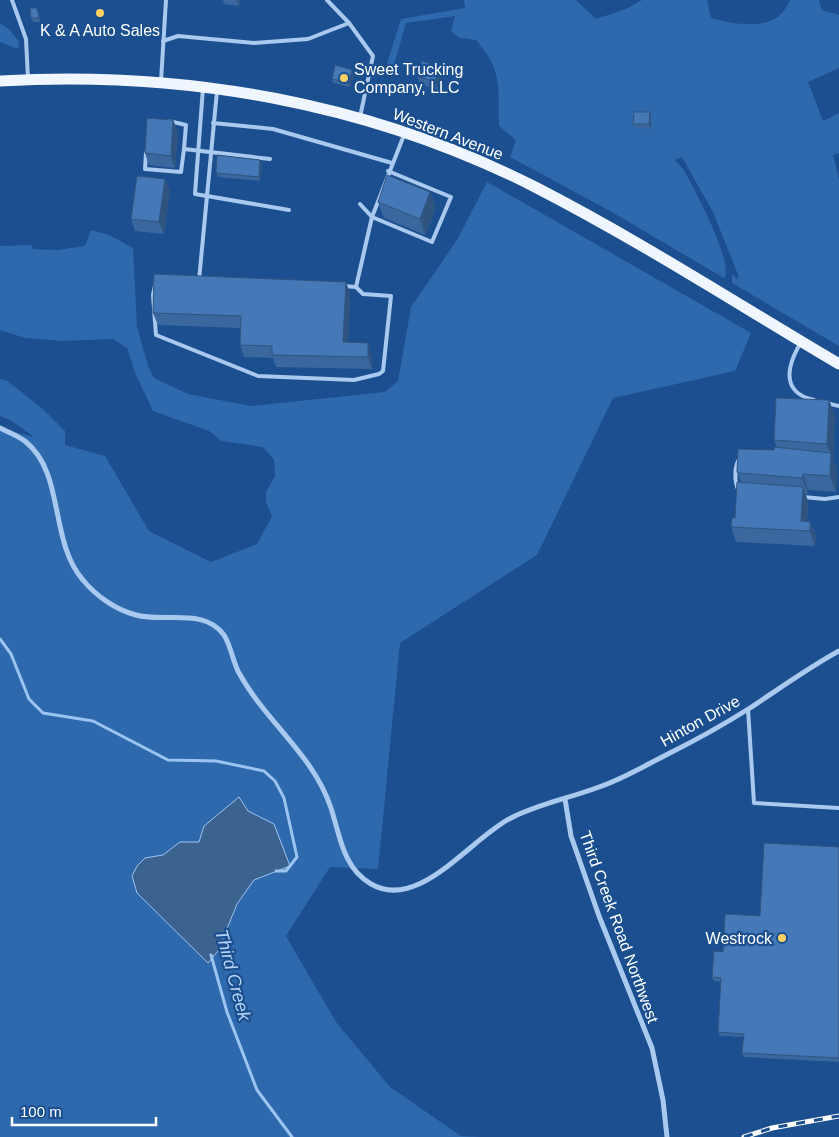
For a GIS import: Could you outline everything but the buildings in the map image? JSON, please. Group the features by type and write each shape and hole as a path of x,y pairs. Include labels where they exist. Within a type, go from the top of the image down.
{"main road":[{"name":"Western Avenue","path":"0,81 28,79 113,79 217,87 300,103 360,118 405,132 454,151 536,188 839,364"}],"street":[{"path":"0,428 26,442 46,469 65,552 83,580 112,606 136,615 158,619 184,617 207,621 224,635 239,673 315,771 330,806 345,856 354,871 372,885 392,891 415,887 460,857 483,836 508,819 534,807 565,799"},
{"name":"Hinton Drive","path":"565,799 604,786 708,733 748,709 818,662 839,651"},
{"name":"Third Creek Road Northwest","path":"565,799 570,836 599,916 652,1048 663,1100 667,1137"}],"lane":[{"path":"12,0 26,39 28,79"},
{"path":"161,82 166,0"},
{"path":"327,0 349,23 373,56 360,118"},
{"path":"163,41 178,36 254,43 308,39 349,23"},
{"path":"204,86 194,194 289,210"},
{"path":"199,280 217,87"},
{"path":"146,150 145,170 181,172 186,125 164,121"},
{"path":"213,123 273,129 392,163"},
{"path":"356,287 372,218 388,171 405,132"},
{"path":"184,149 270,159"},
{"path":"360,204 372,218 432,242 451,197 388,171"},
{"path":"161,279 156,280 154,285 156,335 258,376 354,380 379,374 383,371 391,296 363,294 356,287 339,286"},
{"path":"192,280 204,280"},
{"path":"801,342 794,354 790,370 792,386 800,397 839,406"},
{"path":"744,493 738,490 736,486 736,464 739,458 745,457"},
{"path":"798,497 825,499 839,497"},
{"path":"748,709 754,803 839,808"}],"shaded area":[{"path":"464,0 576,0 596,19 626,9 642,0 707,0 711,18 727,22 755,24 772,20 781,14 790,0 819,0 822,10 839,15 839,68 808,82 823,121 839,113 839,153 833,155 839,179 839,346 732,283 732,274 737,279 739,277 713,212 682,157 675,160 684,170 696,192 719,242 726,270 724,278 610,211 510,157 516,140 499,126 498,90 495,71 485,51 476,40 460,38 451,31 455,16 406,23 392,72 385,70 401,19 465,8"},
{"path":"0,23 9,29 19,42 18,49 0,42"},
{"path":"487,182 751,333 735,371 613,398 537,555 400,643 378,869 330,867 286,936 336,1022 390,1087 461,1136 481,1137 0,1137 0,428 34,437 12,421 0,416 0,379 6,380 43,409 65,431 65,445 105,456 149,531 211,562 257,544 272,516 266,502 266,492 275,476 274,460 263,447 222,441 209,431 153,411 136,375 127,348 113,339 61,341 25,338 0,330 0,246 32,245 33,249 58,250 85,246 91,230 109,235 133,248 137,327 148,366 154,378 188,394 251,406 385,392 398,381 411,307 457,240"},
{"path":"239,797 248,811 274,824 290,866 254,880 237,904 218,951 208,963 137,893 132,876 137,866 145,858 163,855 180,842 199,842 204,826"}],"waterway":[{"name":"Third Creek","path":"0,639 11,654 29,699 43,713 93,721 168,760 216,761 264,771 275,781 284,798 297,857 286,871 276,871"},
{"name":"Third Creek","path":"211,955 227,1012 257,1090 292,1137"}],"railway":[{"path":"744,1137 772,1128 839,1116"}],"place":[{"name":"K & A Auto Sales","path":"100,13"},
{"name":"Sweet Trucking Company, LLC","path":"344,78"},
{"name":"Westrock","path":"782,938"}]}
